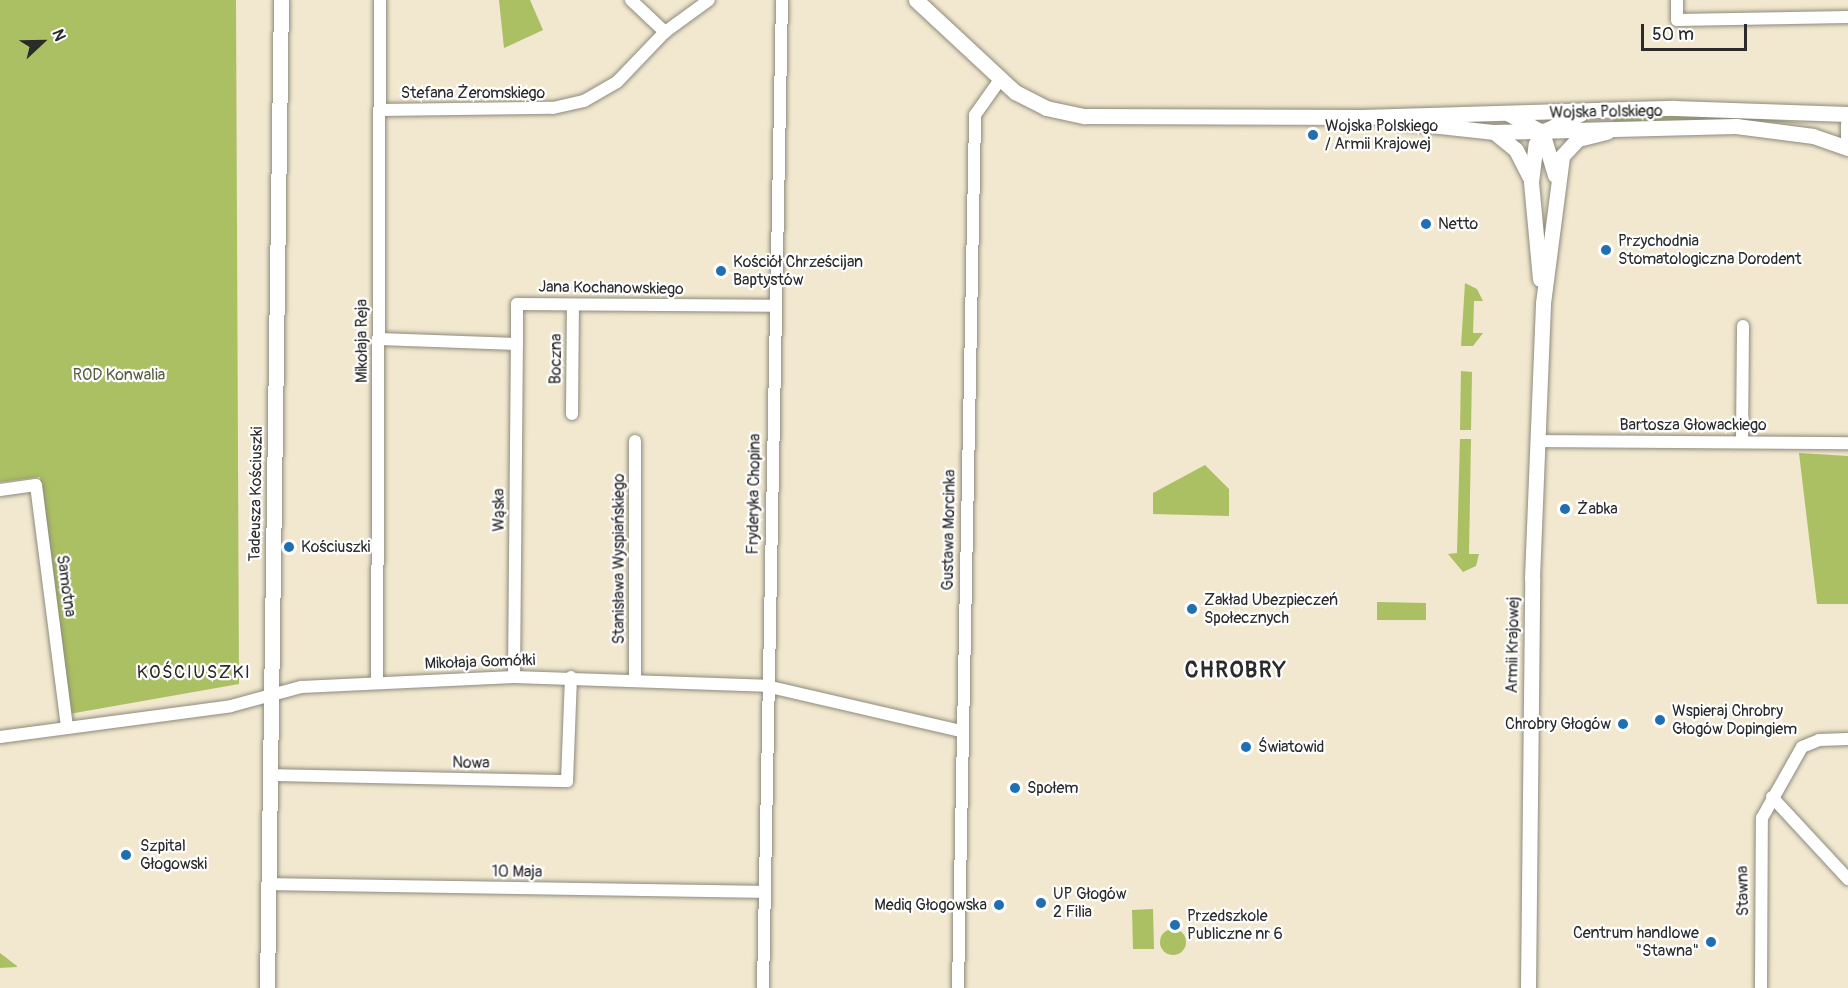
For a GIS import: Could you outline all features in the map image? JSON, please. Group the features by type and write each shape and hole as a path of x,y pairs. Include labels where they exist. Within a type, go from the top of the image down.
{"street":[{"name":"Tadeusza Kościuszki","path":"267,988 281,0"},
{"name":"Mikołaja Reja","path":"377,683 380,0"},
{"path":"631,0 665,32"},
{"name":"Stefana Żeromskiego","path":"379,110 553,108 584,100 617,82 665,32 709,0"},
{"name":"Fryderyka Chopina","path":"763,988 766,686 782,0"},
{"name":"Wojska Polskiego","path":"916,0 999,81 1046,108 1085,116 1362,117 1493,110 1606,108 1848,114"},
{"path":"1677,0 1677,20 1848,17"},
{"name":"Gustawa Morcinka","path":"958,988 961,731 975,115 999,81"},
{"path":"1493,110 1529,121 1542,132 1559,121 1606,108"},
{"name":"Wojska Polskiego","path":"1362,117 1494,132 1606,132 1736,126 1813,135 1848,147"},
{"path":"1848,124 1848,147"},
{"name":"Armii Krajowej","path":"1494,132 1516,150 1532,182"},
{"name":"Armii Krajowej","path":"1542,132 1555,181"},
{"name":"Armii Krajowej","path":"1542,132 1532,182 1543,303"},
{"name":"Armii Krajowej","path":"1528,988 1538,441 1543,303 1555,181 1568,147 1606,132"},
{"name":"Jana Kochanowskiego","path":"517,344 517,304 775,306"},
{"name":"Boczna","path":"572,414 573,304"},
{"path":"1742,442 1743,326"},
{"path":"379,339 517,344"},
{"name":"Wąska","path":"514,677 517,344"},
{"name":"Stanisława Wyspiańskiego","path":"635,441 635,677"},
{"name":"Bartosza Głowackiego","path":"1538,441 1848,443"},
{"name":"Samotna","path":"0,489 36,485 68,728"},
{"name":"Mikołaja Gomółki","path":"0,737 231,706 301,687 514,677 635,677 766,686 961,731"},
{"name":"Nowa","path":"270,775 567,781 571,677"},
{"name":"Stawna","path":"1761,988 1758,845 1772,797 1802,747 1848,739"},
{"path":"1772,797 1848,879"},
{"name":"10 Maja","path":"269,884 765,892"}],"green space":[{"name":"ROD Konwalia","path":"0,0 236,0 239,684 69,714 40,477 0,482"},
{"path":"499,0 530,0 543,30 504,48"},
{"path":"1725,115 1810,124 1739,119 1613,123 1613,117"},
{"path":"1465,283 1477,289 1483,301 1474,301 1473,333 1483,333 1473,346 1461,346"},
{"path":"1461,371 1472,372 1471,430 1460,430"},
{"path":"1460,439 1471,439 1469,554 1479,554 1476,566 1463,572 1448,554 1457,553"},
{"path":"1799,453 1848,456 1848,604 1817,604"},
{"path":"1205,465 1229,489 1229,516 1153,514 1153,493"},
{"path":"1377,602 1426,603 1426,620 1377,620"},
{"path":"1153,909 1154,949 1133,949 1132,910"},
{"path":"1173,929 1182,933 1186,942 1182,951 1173,955 1164,951 1160,942 1164,933"},
{"path":"0,953 17,966 17,967 0,968"}],"place":[{"name":"Wojska Polskiego / Armii Krajowej","path":"1313,135"},
{"name":"Netto","path":"1426,224"},
{"name":"Przychodnia Stomatologiczna Dorodent","path":"1606,250"},
{"name":"Kościół Chrześcijan Baptystów","path":"721,271"},
{"name":"Żabka","path":"1565,509"},
{"name":"Kościuszki","path":"289,547"},
{"name":"Zakład Ubezpieczeń Społecznych","path":"1192,609"},
{"name":"Wspieraj Chrobry Głogów Dopingiem","path":"1660,720"},
{"name":"Chrobry Głogów","path":"1623,724"},
{"name":"Światowid","path":"1246,747"},
{"name":"Społem","path":"1015,788"},
{"name":"Szpital Głogowski","path":"126,855"},
{"name":"UP Głogów 2 Filia","path":"1041,903"},
{"name":"Mediq Głogowska","path":"999,905"},
{"name":"Przedszkole Publiczne nr 6","path":"1175,925"},
{"name":"Centrum handlowe \"Stawna\"","path":"1711,942"}],"district":[{"name":"CHROBRY","path":"1236,671"},
{"name":"KOŚCIUSZKI","path":"194,673"}]}
